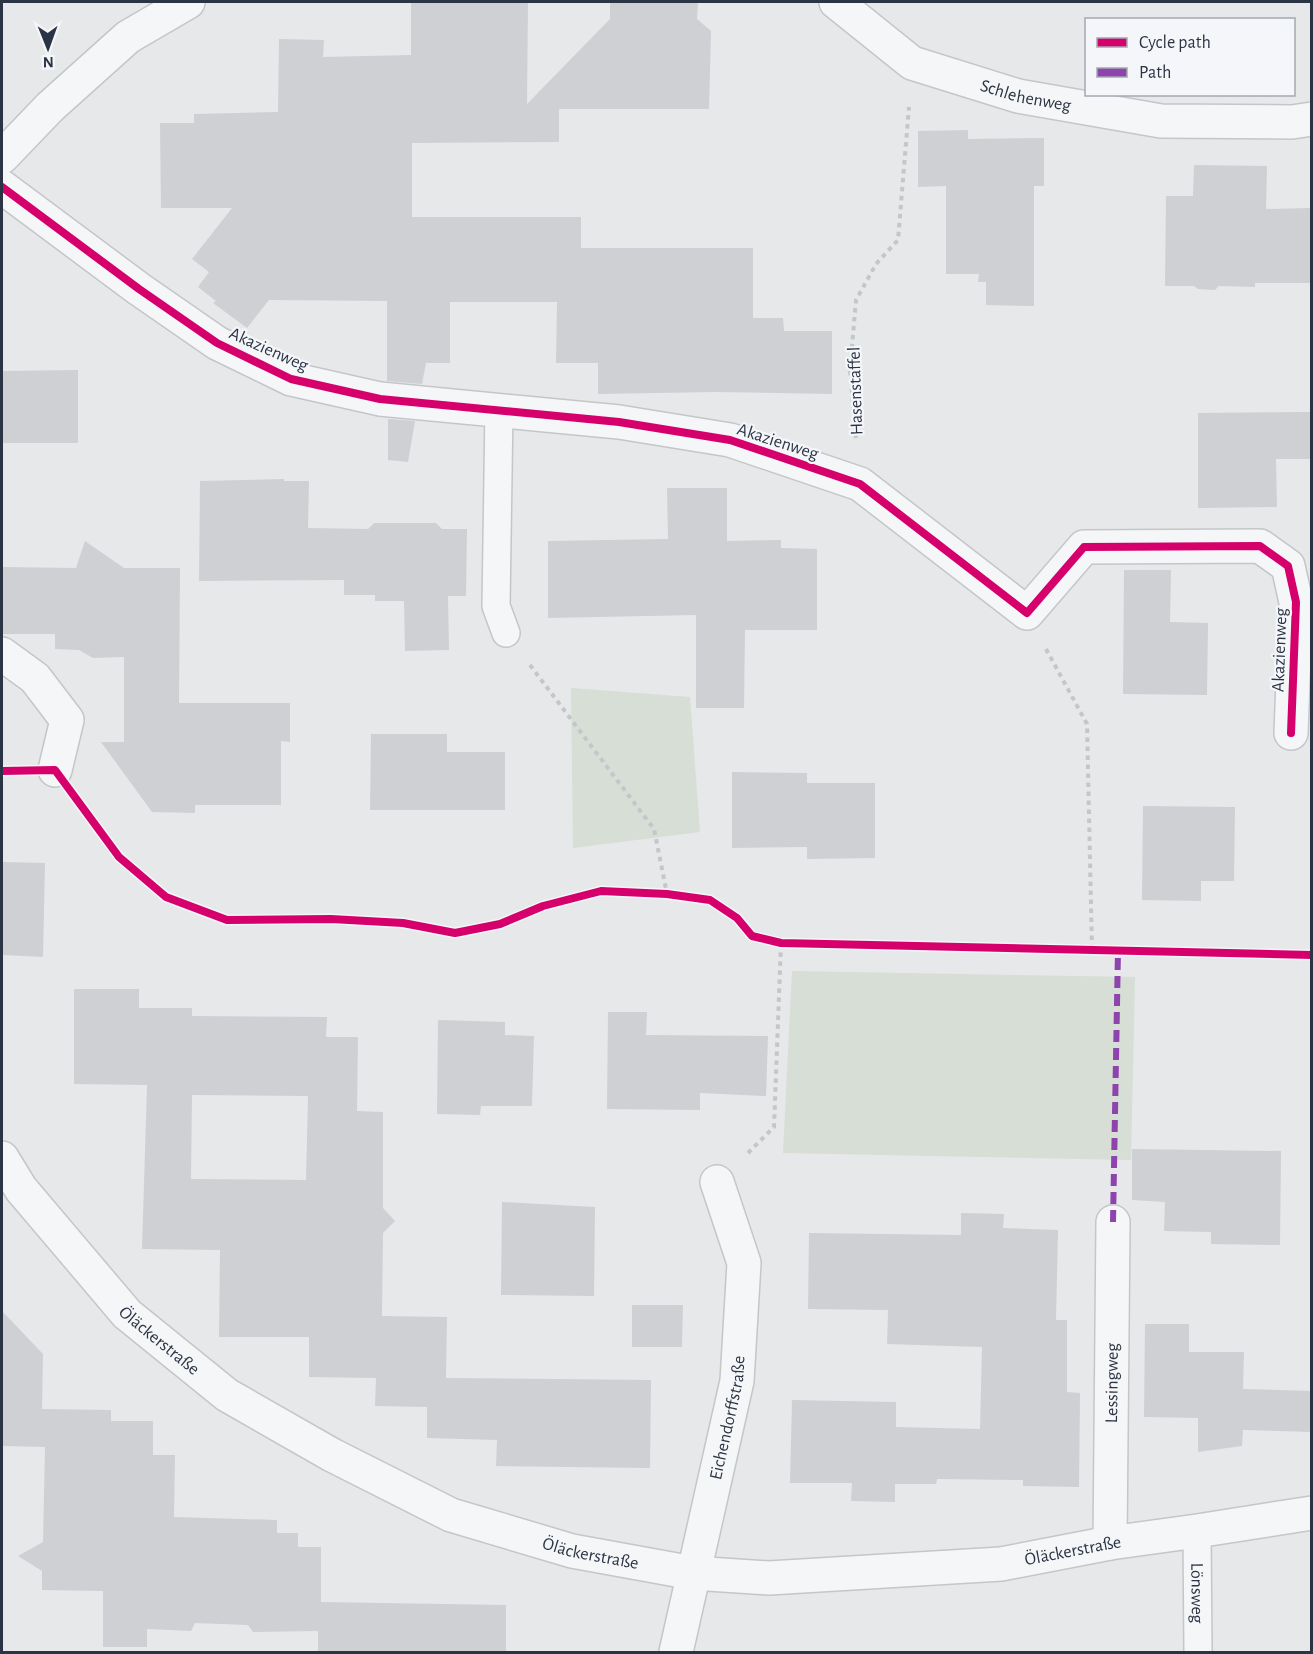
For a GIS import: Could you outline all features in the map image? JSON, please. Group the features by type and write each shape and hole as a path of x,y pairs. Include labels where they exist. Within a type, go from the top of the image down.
{"street":[{"path":"2,158 50,107 128,37 188,2"},
{"name":"Schlehenweg","path":"836,2 912,63 1018,96 1161,121 1292,122 1311,119"},
{"name":"Akazienweg","path":"2,187 139,289 217,343 291,379 380,399 619,422 730,440 860,484 1027,613 1084,547 1260,546 1288,566 1296,602 1291,733"},
{"path":"2,654 35,678 67,720 55,770"},
{"name":"Öläckerstraße","path":"2,1158 21,1189 127,1314 227,1395 332,1455 451,1515 572,1551 693,1573 769,1578 1001,1564 1110,1543 1311,1513"},
{"name":"Eichendorffstraße","path":"676,1653 737,1381 744,1263 717,1182"},
{"name":"Lessingweg","path":"1110,1543 1113,1222"}],"lane":[{"path":"499,409 496,606 506,633"},
{"name":"Lönsweg","path":"1197,1531 1198,1653"}],"path":[{"path":"1027,613 1087,724 1092,950"},
{"path":"506,633 654,829 668,894"},
{"path":"717,1182 774,1127 781,943"}],"shaded area":[{"path":"571,688 690,697 700,832 573,848"},
{"path":"792,971 1135,977 1131,1160 783,1153"}],"building":[{"path":"411,2 528,2 527,104 610,19 610,2 698,2 697,19 711,31 709,109 559,109 559,142 412,143 412,217 581,217 581,248 753,248 753,318 783,318 784,331 832,331 832,394 715,392 598,394 598,363 556,363 557,302 450,302 450,363 426,363 422,384 387,381 387,301 269,300 247,328 213,303 216,301 198,287 209,272 192,259 232,208 161,208 160,123 194,123 194,114 278,112 279,39 324,40 323,57 411,55"},
{"path":"968,130 968,139 1044,138 1044,186 1034,186 1034,306 986,305 986,282 978,282 979,274 946,274 946,186 918,187 918,131"},
{"path":"1194,165 1267,166 1266,209 1311,208 1311,283 1255,283 1255,287 1219,286 1215,290 1198,289 1194,286 1165,286 1166,196 1193,196"},
{"path":"78,370 78,443 2,443 2,371"},
{"path":"1311,412 1311,459 1276,459 1277,507 1198,508 1198,413"},
{"path":"388,419 415,421 408,462 388,460"},
{"path":"284,479 284,481 309,481 308,528 368,529 374,523 436,523 442,529 467,529 466,596 448,596 449,650 405,651 404,601 375,601 375,595 344,595 344,580 199,581 200,481"},
{"path":"667,488 727,488 727,541 781,540 781,548 817,549 817,630 745,630 744,708 696,708 696,615 548,618 548,541 668,539"},
{"path":"85,541 124,568 180,568 179,703 290,703 290,742 281,741 281,805 195,805 195,813 152,812 101,742 124,742 124,657 93,658 79,650 55,649 55,634 2,634 2,567 76,568"},
{"path":"1124,570 1171,570 1170,622 1208,623 1207,695 1123,694"},
{"path":"371,734 447,734 447,752 505,752 505,810 370,810"},
{"path":"732,772 807,773 807,783 875,783 875,858 807,859 807,847 732,848"},
{"path":"1143,806 1235,807 1234,881 1201,881 1201,901 1142,900"},
{"path":"2,862 45,863 43,957 3,955"},
{"path":"74,989 139,989 139,1008 192,1008 192,1016 327,1017 326,1037 358,1037 357,1111 383,1112 383,1208 395,1221 383,1233 382,1316 447,1317 446,1378 651,1380 650,1468 496,1466 497,1440 427,1438 427,1407 375,1406 376,1378 309,1377 309,1337 219,1337 220,1250 142,1249 147,1085 74,1084","holes":["192,1095 308,1096 306,1180 191,1179"]},
{"path":"608,1012 647,1012 646,1035 768,1036 766,1096 700,1093 700,1110 607,1109"},
{"path":"438,1020 505,1022 505,1035 534,1036 532,1106 481,1106 480,1115 437,1114"},
{"path":"1132,1149 1281,1151 1280,1245 1211,1244 1211,1232 1164,1231 1165,1202 1132,1200"},
{"path":"502,1202 595,1207 594,1296 501,1295"},
{"path":"961,1213 1004,1214 1003,1228 1058,1230 1056,1320 1067,1320 1067,1392 1080,1393 1079,1487 1023,1486 1023,1480 937,1479 936,1484 895,1484 895,1502 851,1501 852,1483 790,1483 792,1400 896,1402 896,1427 980,1429 982,1347 887,1344 888,1310 808,1309 809,1233 961,1235"},
{"path":"632,1305 683,1305 682,1347 632,1347"},
{"path":"2,1311 43,1354 42,1409 111,1410 111,1421 153,1421 153,1455 175,1455 174,1517 277,1520 277,1533 298,1533 298,1547 321,1547 321,1602 506,1605 506,1653 318,1653 318,1631 253,1632 248,1625 195,1623 191,1631 147,1629 147,1647 103,1647 103,1591 42,1590 42,1571 18,1556 43,1542 45,1447 2,1446"},
{"path":"1145,1324 1189,1324 1189,1352 1244,1352 1243,1389 1311,1391 1311,1432 1243,1430 1242,1446 1198,1452 1198,1418 1144,1417"}],"marked path":[{"path":"1113,1222 1118,950"}],"cycle path":[{"path":"2,187 139,289 217,343 291,379 380,399 619,422 730,440 860,484 1027,613 1084,547 1260,546 1288,566 1296,602 1291,733"},
{"path":"2,771 55,770 119,857 166,897 227,920 331,919 403,923 455,933 500,924 543,906 601,891 667,894 710,900 737,918 752,936 781,943 1312,955"}]}
